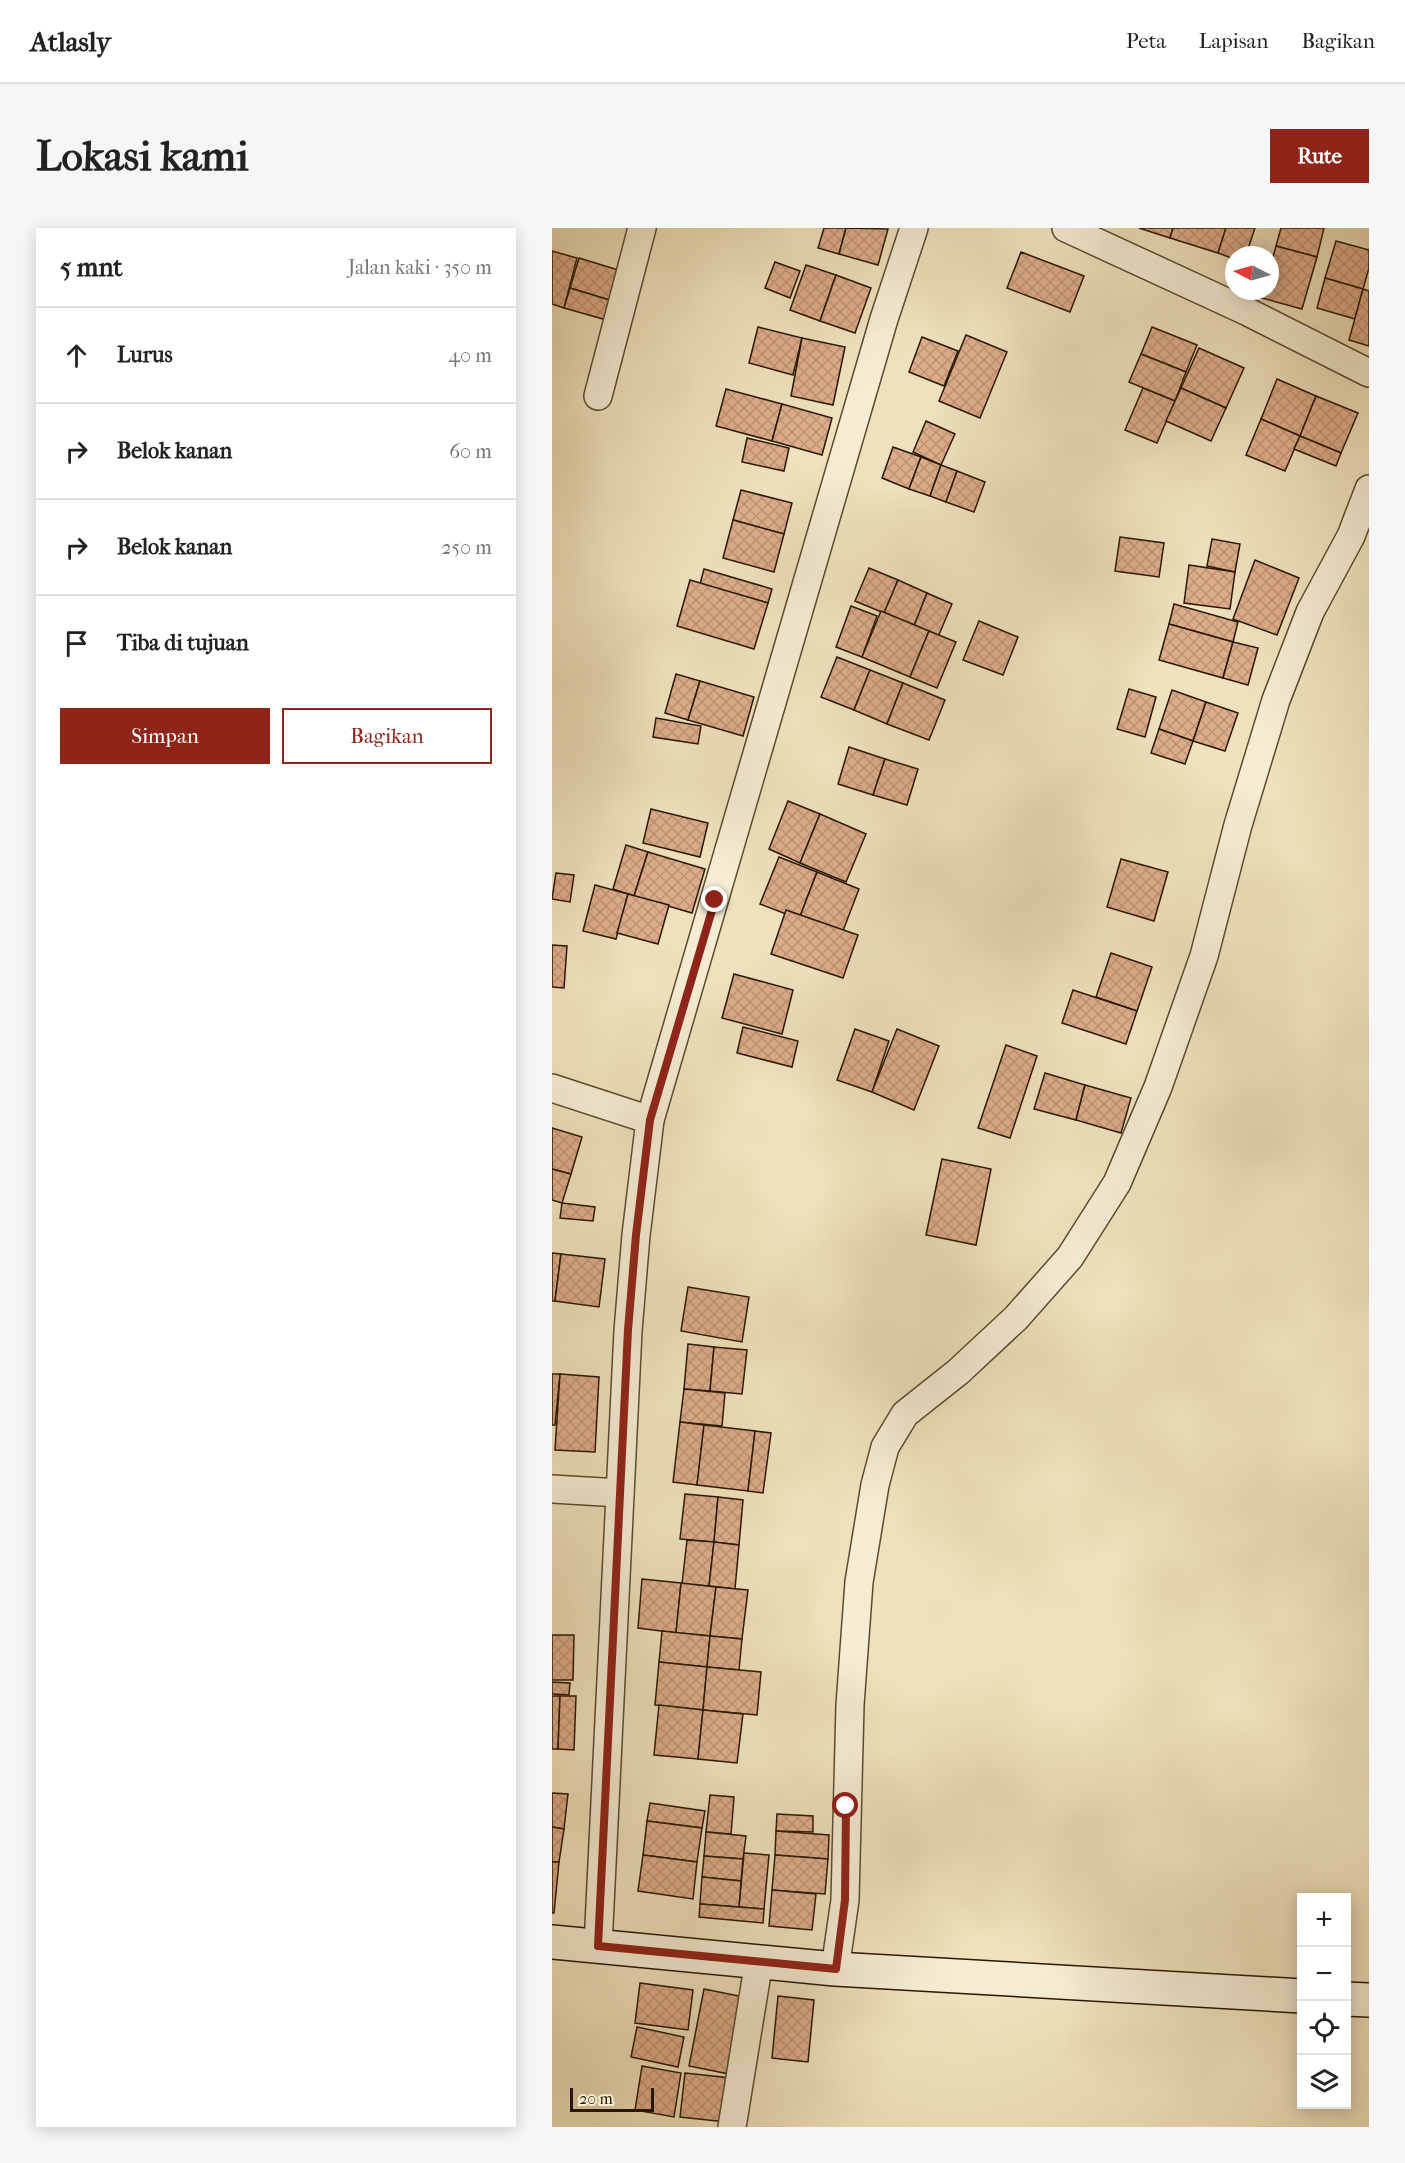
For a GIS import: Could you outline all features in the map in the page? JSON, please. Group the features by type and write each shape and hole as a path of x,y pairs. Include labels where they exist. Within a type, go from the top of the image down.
{"street":[{"path":"598,396 642,228"},
{"path":"598,1946 628,1330 636,1235 650,1120 881,330 914,228"},
{"path":"1066,228 1217,297 1369,373"},
{"path":"836,1969 845,1900 850,1705 859,1582 875,1485 885,1447 905,1414 967,1364 1017,1317 1070,1257 1117,1183 1158,1088 1204,956 1238,825 1276,700 1310,612 1352,536 1369,489"},
{"path":"552,1088 650,1120"},
{"path":"552,1489 620,1493"},
{"path":"552,1942 836,1969 1297,1996"},
{"path":"732,2127 759,1961"},
{"path":"1351,1999 1369,2000"}],"building":[{"path":"824,228 846,228 839,254 818,248"},
{"path":"846,228 888,229 878,265 839,254"},
{"path":"1139,228 1173,228 1170,238"},
{"path":"1173,228 1226,228 1218,253 1170,238"},
{"path":"1226,228 1255,228 1249,246 1225,246 1225,256 1218,253"},
{"path":"1281,228 1324,228 1317,257 1276,246"},
{"path":"1336,241 1369,250 1369,268 1363,289 1325,278"},
{"path":"1279,247 1317,257 1302,309 1269,300 1279,300"},
{"path":"552,251 577,258 564,308 552,304"},
{"path":"1021,252 1084,276 1070,312 1007,288"},
{"path":"579,258 625,272 616,302 570,288"},
{"path":"775,262 800,271 790,298 765,288"},
{"path":"806,265 836,275 820,321 790,310"},
{"path":"836,275 871,288 855,333 820,321"},
{"path":"1325,278 1363,289 1355,319 1317,308"},
{"path":"570,288 616,302 610,321 564,308"},
{"path":"1363,289 1369,291 1369,346 1349,340"},
{"path":"758,327 802,338 793,375 749,363"},
{"path":"1152,327 1197,345 1186,372 1141,354"},
{"path":"966,335 1007,352 980,418 939,401"},
{"path":"922,337 958,351 944,386 909,372"},
{"path":"802,338 845,347 833,405 791,396"},
{"path":"1199,348 1244,368 1226,408 1181,388"},
{"path":"1141,354 1186,372 1175,401 1129,382"},
{"path":"1277,379 1316,396 1300,436 1261,419"},
{"path":"1143,388 1175,401 1157,443 1125,430"},
{"path":"1181,388 1226,408 1211,441 1166,421"},
{"path":"726,389 782,404 772,441 716,426"},
{"path":"1316,396 1358,413 1341,453 1300,436"},
{"path":"782,404 832,418 822,455 772,441"},
{"path":"1261,419 1300,436 1285,471 1246,455"},
{"path":"926,421 955,434 941,465 913,452"},
{"path":"1300,436 1341,453 1336,466 1294,449"},
{"path":"747,438 789,448 784,471 742,462"},
{"path":"893,447 921,457 909,489 882,478"},
{"path":"921,457 941,465 930,496 909,489"},
{"path":"941,465 957,471 946,502 930,496"},
{"path":"957,471 985,482 974,512 946,502"},
{"path":"741,490 792,503 784,534 733,520"},
{"path":"733,520 784,534 774,572 723,558"},
{"path":"1120,537 1164,543 1159,577 1115,571"},
{"path":"1212,539 1240,544 1235,572 1207,566"},
{"path":"1255,560 1299,578 1277,635 1233,619"},
{"path":"1189,565 1235,572 1230,609 1184,603"},
{"path":"869,568 898,580 884,613 855,601"},
{"path":"704,569 772,589 768,603 700,584"},
{"path":"690,580 768,603 754,649 677,626"},
{"path":"898,580 927,593 914,626 884,613"},
{"path":"927,593 952,604 938,637 914,626"},
{"path":"1174,604 1238,622 1233,642 1169,624"},
{"path":"851,606 877,616 862,657 836,647"},
{"path":"881,611 929,631 910,677 862,657"},
{"path":"979,621 1018,637 1003,675 963,660"},
{"path":"1169,624 1233,642 1223,678 1159,660"},
{"path":"929,631 956,642 937,688 910,677"},
{"path":"1233,642 1258,648 1248,685 1223,678"},
{"path":"837,657 870,670 854,710 821,697"},
{"path":"870,670 903,683 887,724 854,710"},
{"path":"676,674 700,681 688,720 665,713"},
{"path":"700,681 754,697 743,736 688,720"},
{"path":"903,683 945,700 929,740 887,724"},
{"path":"1129,689 1156,697 1145,737 1117,729"},
{"path":"1172,690 1206,702 1193,741 1159,729"},
{"path":"1206,702 1238,713 1225,751 1193,741"},
{"path":"656,718 701,726 698,744 653,737"},
{"path":"1159,729 1193,741 1185,764 1151,753"},
{"path":"849,747 885,759 873,795 838,784"},
{"path":"885,759 918,769 907,805 873,795"},
{"path":"788,801 820,814 800,863 769,849"},
{"path":"651,809 708,823 700,857 643,843"},
{"path":"820,814 866,834 846,882 800,863"},
{"path":"626,845 648,852 634,896 613,889"},
{"path":"648,852 705,869 692,913 634,896"},
{"path":"779,857 817,872 799,919 760,904"},
{"path":"1121,859 1168,872 1154,921 1107,907"},
{"path":"817,872 859,889 841,936 799,919"},
{"path":"556,873 574,875 570,902 552,899"},
{"path":"595,885 628,894 616,939 583,931"},
{"path":"628,894 669,905 658,944 617,933"},
{"path":"786,910 858,935 843,978 771,954"},
{"path":"552,945 567,946 564,988 552,987"},
{"path":"1111,953 1152,967 1137,1011 1096,997"},
{"path":"734,974 793,990 782,1034 722,1018"},
{"path":"1073,990 1137,1011 1126,1044 1062,1023"},
{"path":"743,1027 798,1041 792,1067 737,1053"},
{"path":"855,1029 889,1041 872,1092 837,1080"},
{"path":"897,1029 939,1046 914,1110 872,1092"},
{"path":"1006,1045 1037,1056 1010,1138 978,1128"},
{"path":"1045,1073 1085,1085 1076,1120 1034,1109"},
{"path":"1085,1085 1131,1098 1121,1133 1076,1120"},
{"path":"552,1128 582,1137 571,1174 552,1169"},
{"path":"942,1159 991,1169 976,1245 926,1235"},
{"path":"552,1169 571,1174 562,1203 552,1200"},
{"path":"562,1203 595,1207 593,1221 560,1218"},
{"path":"552,1253 561,1254 555,1301 552,1301"},
{"path":"561,1254 605,1259 599,1307 555,1301"},
{"path":"688,1287 749,1297 742,1342 681,1331"},
{"path":"688,1344 714,1347 710,1391 684,1389"},
{"path":"714,1347 747,1350 742,1394 710,1391"},
{"path":"552,1374 560,1374 555,1425 552,1425"},
{"path":"560,1374 599,1377 595,1452 555,1450"},
{"path":"684,1389 725,1393 722,1426 680,1422"},
{"path":"680,1422 704,1425 697,1485 673,1482"},
{"path":"704,1425 755,1431 748,1491 697,1485"},
{"path":"755,1431 771,1433 763,1493 748,1491"},
{"path":"685,1494 718,1497 714,1542 680,1539"},
{"path":"718,1497 743,1500 739,1545 714,1542"},
{"path":"687,1540 714,1542 709,1586 682,1584"},
{"path":"714,1542 739,1545 735,1589 709,1586"},
{"path":"642,1579 681,1583 676,1633 638,1628"},
{"path":"681,1583 716,1587 710,1636 676,1633"},
{"path":"716,1587 748,1590 742,1639 710,1636"},
{"path":"662,1631 710,1636 707,1667 659,1662"},
{"path":"552,1635 574,1635 573,1680 552,1680"},
{"path":"710,1636 742,1639 739,1670 707,1667"},
{"path":"659,1662 707,1667 703,1710 655,1705"},
{"path":"707,1667 761,1672 757,1715 703,1710"},
{"path":"552,1682 570,1683 569,1695 552,1694"},
{"path":"552,1696 560,1696 558,1749 552,1749"},
{"path":"560,1696 576,1696 574,1750 558,1749"},
{"path":"659,1705 703,1710 698,1759 654,1755"},
{"path":"703,1710 743,1714 737,1763 698,1759"},
{"path":"552,1793 568,1794 564,1829 552,1827"},
{"path":"710,1795 734,1797 731,1834 706,1832"},
{"path":"650,1803 705,1811 702,1828 647,1821"},
{"path":"777,1814 813,1816 813,1832 776,1831"},
{"path":"647,1821 702,1828 697,1862 643,1855"},
{"path":"552,1827 564,1829 559,1862 552,1862"},
{"path":"776,1831 829,1835 828,1859 775,1855"},
{"path":"706,1832 746,1836 743,1859 704,1856"},
{"path":"744,1853 769,1855 764,1909 739,1907"},
{"path":"643,1855 697,1862 693,1899 638,1891"},
{"path":"775,1855 828,1859 825,1894 772,1890"},
{"path":"704,1856 743,1859 741,1881 702,1877"},
{"path":"552,1862 559,1862 554,1913 552,1913"},
{"path":"702,1877 741,1881 739,1907 700,1904"},
{"path":"772,1890 816,1894 812,1930 769,1926"},
{"path":"700,1904 764,1909 763,1923 699,1917"},
{"path":"640,1983 693,1990 688,2030 635,2023"},
{"path":"704,1989 749,1998 734,2075 689,2066"},
{"path":"778,1996 814,2000 808,2062 772,2058"},
{"path":"637,2027 684,2037 678,2067 631,2057"},
{"path":"642,2066 681,2073 674,2117 635,2110"},
{"path":"685,2073 731,2078 726,2122 680,2117"}],"route":[{"path":"715,900 650,1120 636,1235 628,1330 611,1648 598,1946 836,1969 845,1900 846,1806"}]}
